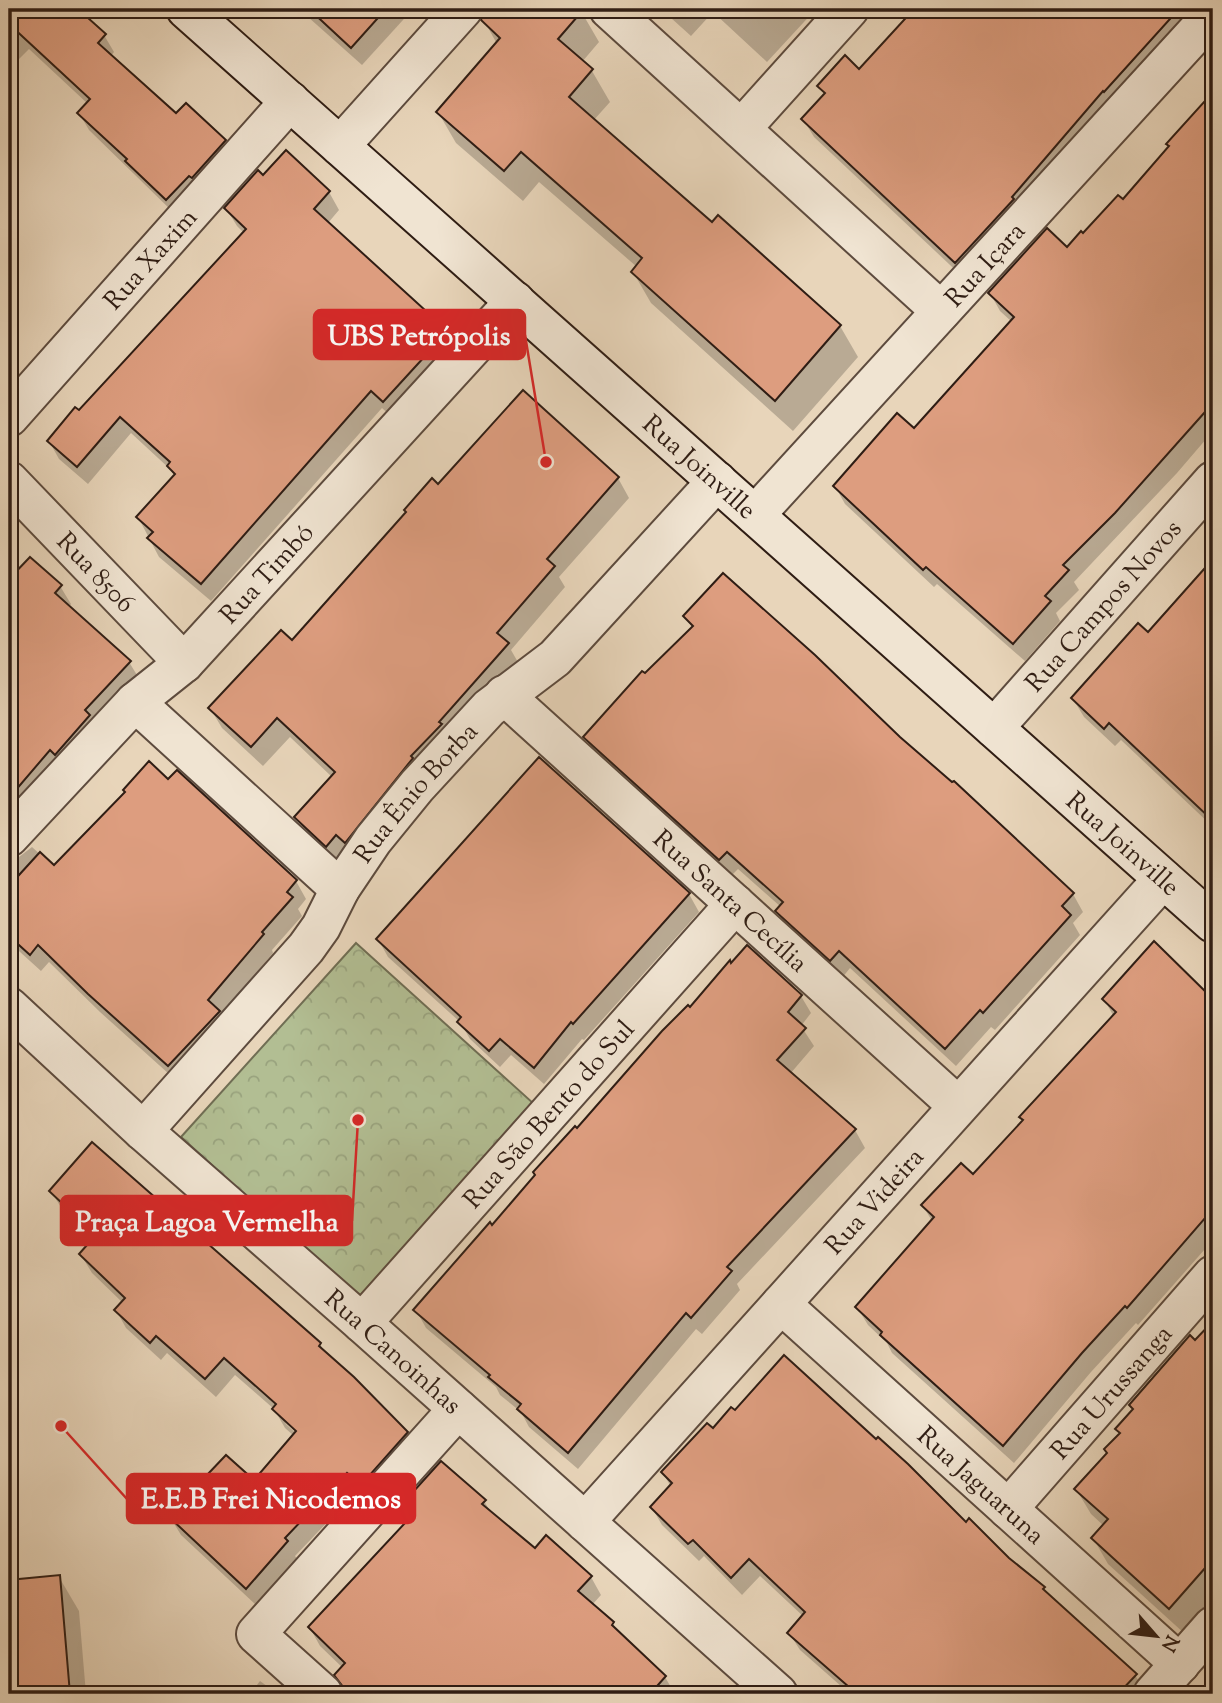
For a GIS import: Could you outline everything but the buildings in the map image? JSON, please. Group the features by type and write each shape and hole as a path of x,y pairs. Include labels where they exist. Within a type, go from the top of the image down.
{"street":[{"name":"Rua Joinville","path":"186,9 1213,923"},
{"path":"340,146 463,9"},
{"path":"609,9 941,311"},
{"path":"741,129 849,9"},
{"name":"Rua Içara","path":"755,514 1213,13"},
{"name":"Rua Xaxim","path":"9,417 290,101"},
{"name":"Rua Timbó","path":"9,837 135,702 184,663 514,301"},
{"name":"Rua 8506","path":"9,481 184,663"},
{"name":"Rua Ênio Borba","path":"143,1130 306,948 321,927 340,889 373,840 417,786 489,708 555,658 717,481"},
{"name":"Rua Campos Novos","path":"994,728 1213,481"},
{"name":"Rua Santa Cecília","path":"504,695 958,1106"},
{"path":"135,702 340,889"},
{"name":"Rua Videira","path":"585,1522 1164,879"},
{"name":"Rua São Bento do Sul","path":"362,1323 735,904"},
{"name":"Rua Canoinhas","path":"9,1007 143,1130 778,1694"},
{"name":"Rua Urussanga","path":"1008,1509 1213,1275"},
{"name":"Rua Jaguaruna","path":"781,1304 1180,1664"},
{"path":"323,1694 256,1634 458,1409"},
{"path":"1153,1694 1213,1626"}],"green space":[{"path":"356,943 534,1104 358,1298 181,1137"}],"place":[{"name":"UBS Petrópolis","path":"546,462"},
{"name":"Praça Lagoa Vermelha","path":"358,1120"},
{"name":"E.E.B Frei Nicodemos","path":"61,1426"}]}
